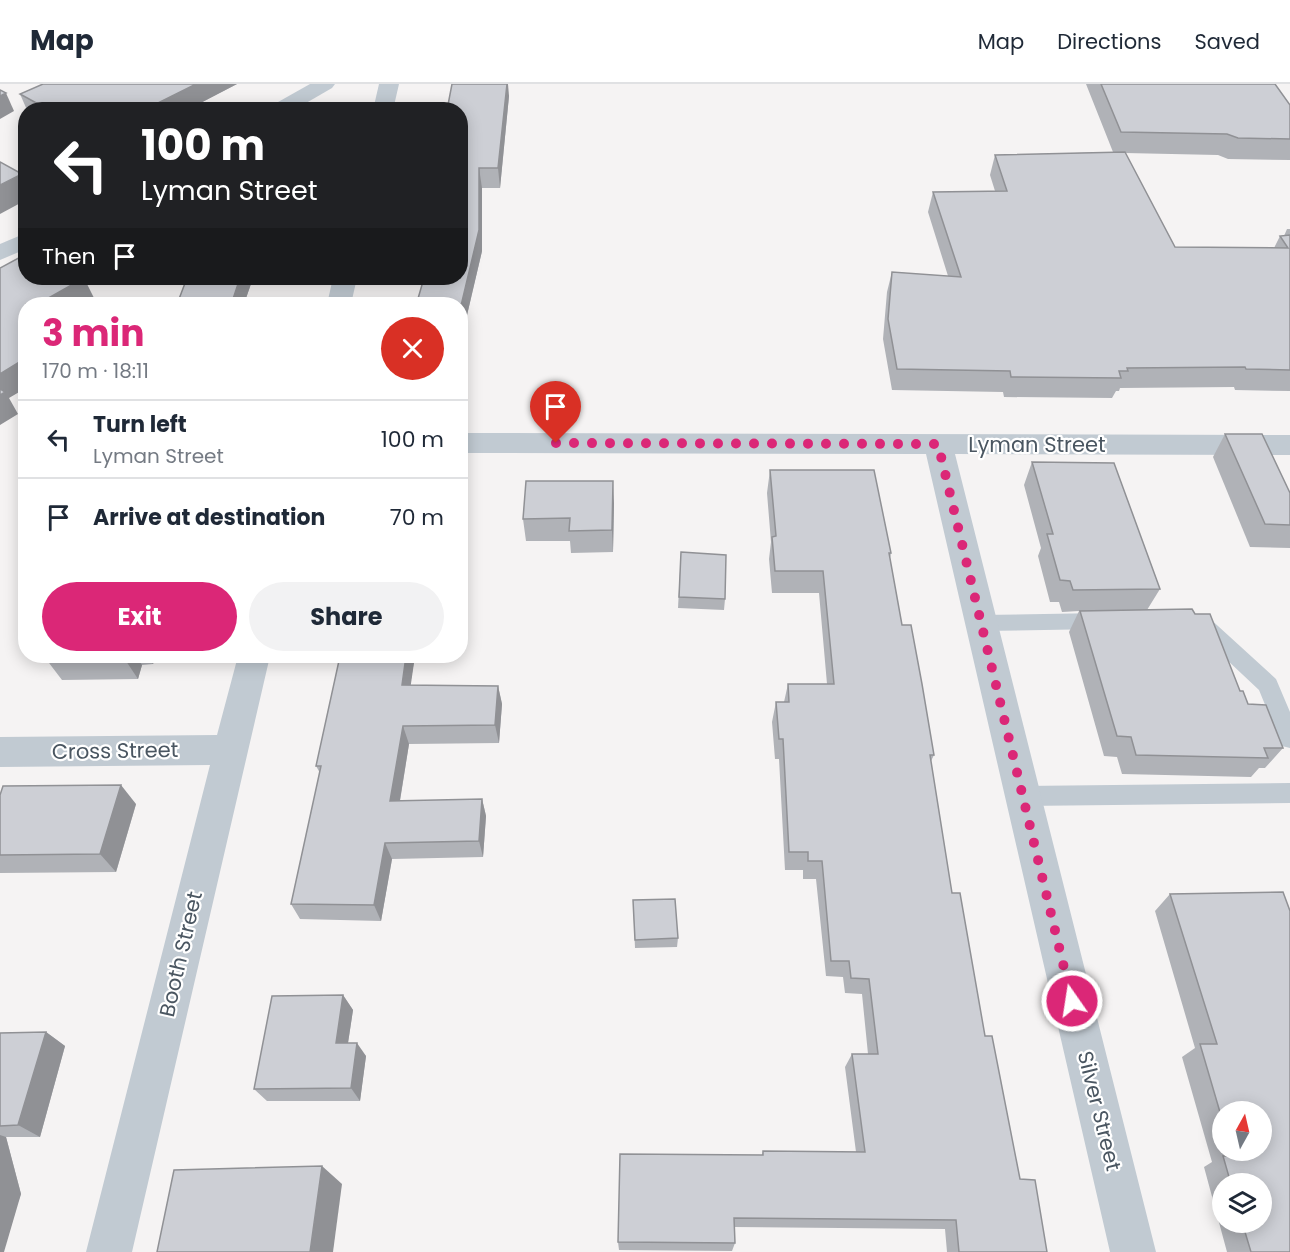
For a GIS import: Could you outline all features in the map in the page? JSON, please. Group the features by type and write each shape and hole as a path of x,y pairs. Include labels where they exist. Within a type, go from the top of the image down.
{"street":[{"path":"292,102 325,84"},
{"path":"385,102 389,84"},
{"path":"0,253 18,244"},
{"name":"Lyman Street","path":"468,443 1290,445"},
{"name":"Silver Street","path":"938,444 1133,1252"},
{"name":"Booth Street","path":"109,1252 229,750 252,663"},
{"name":"Cross Street","path":"0,752 229,750"}],"lane":[{"path":"1176,620 1198,620 1268,685 1290,739"},
{"path":"981,623 1118,621"},
{"path":"1023,796 1290,793"}],"building":[{"path":"43,84 196,84 160,102 34,102 20,94"},
{"path":"452,84 507,84 498,168 479,168 479,230 468,276 468,102 449,102"},
{"path":"1101,84 1275,84 1290,105 1290,139 1238,138 1227,134 1121,132"},
{"path":"1125,152 1175,247 1288,248 1280,236 1290,235 1290,370 1246,369 1245,367 1127,368 1128,371 1119,371 1121,378 1011,377 1010,371 897,369 888,319 892,272 961,277 933,192 1007,191 995,155"},
{"path":"0,162 18,172 18,176 0,185"},
{"path":"18,258 18,285 72,285 50,297 18,297 18,363 0,374 0,268"},
{"path":"184,285 238,285 234,297 180,297"},
{"path":"422,285 466,285 463,297 418,297"},
{"path":"1225,434 1262,434 1290,493 1290,525 1265,524"},
{"path":"1032,462 1114,463 1160,589 1073,590 1070,581 1060,580 1047,534 1053,534"},
{"path":"770,470 874,470 891,553 889,553 902,625 911,625 922,684 934,755 930,755 952,893 960,893 985,1036 992,1036 1020,1179 1035,1180 1047,1252 959,1252 956,1220 734,1218 735,1243 618,1242 620,1154 763,1155 763,1151 865,1152 852,1054 878,1054 869,979 851,978 849,961 831,961 822,861 808,861 808,852 789,852 783,739 779,739 776,702 789,702 788,684 834,684 823,571 775,571 772,537 776,536"},
{"path":"526,481 613,481 612,530 569,531 570,518 523,519"},
{"path":"681,552 726,555 725,599 679,597"},
{"path":"1192,609 1195,614 1210,614 1240,691 1243,691 1248,704 1266,705 1283,748 1264,748 1268,758 1136,755 1131,737 1117,736 1080,611"},
{"path":"338,663 405,663 402,685 498,686 495,725 403,726 390,801 482,799 479,841 385,843 374,905 291,904 321,766 316,766"},
{"path":"121,785 100,854 0,855 0,795 3,786"},
{"path":"1283,892 1290,911 1290,1252 1251,1252 1245,1233 1272,1233 1272,1173 1228,1173 1224,1161 1272,1161 1272,1101 1217,1101 1200,1044 1217,1044 1170,894"},
{"path":"675,899 678,938 635,940 633,900"},
{"path":"343,995 336,1043 357,1043 351,1088 254,1089 272,996"},
{"path":"46,1032 18,1125 0,1126 0,1033"},
{"path":"322,1166 310,1252 157,1252 174,1170"}],"route":[{"path":"556,443 938,444 1072,1001"}]}
